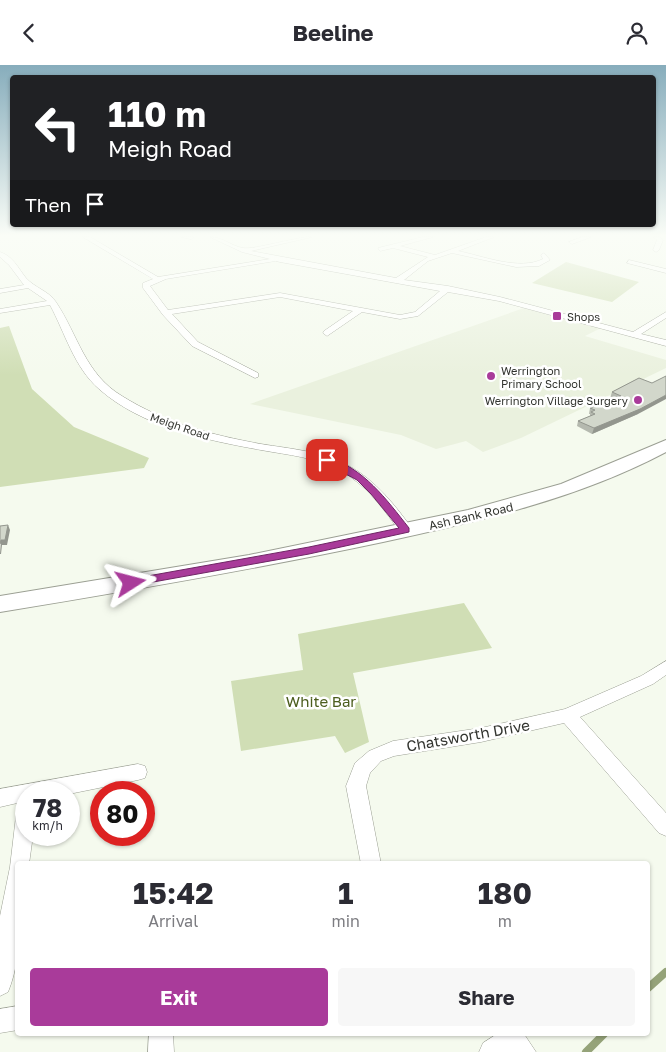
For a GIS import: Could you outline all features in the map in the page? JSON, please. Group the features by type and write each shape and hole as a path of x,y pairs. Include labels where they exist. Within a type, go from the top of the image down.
{"highway":[{"name":"Ash Bank Road","path":"0,604 205,570 464,518 549,497 633,463 666,445"}],"street":[{"name":"Meigh Road","path":"28,283 52,302 84,369 114,396 144,413 197,433 252,446 299,453 327,460 346,469 375,491 406,530"},
{"path":"148,283 147,288 166,313 195,344 255,375"},
{"path":"418,283 500,299 666,343"},
{"path":"0,291 30,286"},
{"path":"166,313 274,295 291,296 395,317 414,315 448,288"},
{"path":"0,311 52,302"},
{"path":"327,333 360,310"},
{"path":"635,334 666,313"},
{"path":"316,331 338,335"},
{"name":"Chatsworth Drive","path":"370,861 356,786 362,769 375,756 393,749 481,735 568,715 647,680 666,667"},
{"path":"568,715 666,827"},
{"path":"80,783 138,772"},
{"path":"0,798 15,795"},
{"path":"19,861 22,846"},
{"path":"0,984 15,891"},
{"path":"0,1021 15,1018"},
{"path":"161,1036 161,1052"}],"shaded area":[{"name":"Werrington Primary School","path":"524,308 601,328 585,336 666,360 666,368 521,438 483,452 466,441 436,449 401,435 250,404"}],"green space":[{"path":"532,283 638,283 612,302"},
{"path":"9,326 32,389 74,427 149,458 144,468 0,487 0,328"},
{"name":"White Bar","path":"464,603 492,648 353,673 369,742 345,753 335,736 241,751 231,681 303,670 298,634"}],"building":[{"path":"666,376 666,395 640,409 594,428 578,421 595,414 591,412 595,410 590,408 621,396 612,392 639,378 652,383"},
{"path":"8,525 5,540 1,540 0,544 0,526"}],"waterway":[{"path":"650,986 666,972"},
{"path":"586,1052 602,1036"}],"place":[{"name":"Shops","path":"557,316"},
{"name":"Werrington Primary School","path":"491,376"},
{"name":"Werrington Village Surgery","path":"638,400"}],"route":[{"path":"131,583 309,551 406,530 375,491 360,478 327,460"}]}
